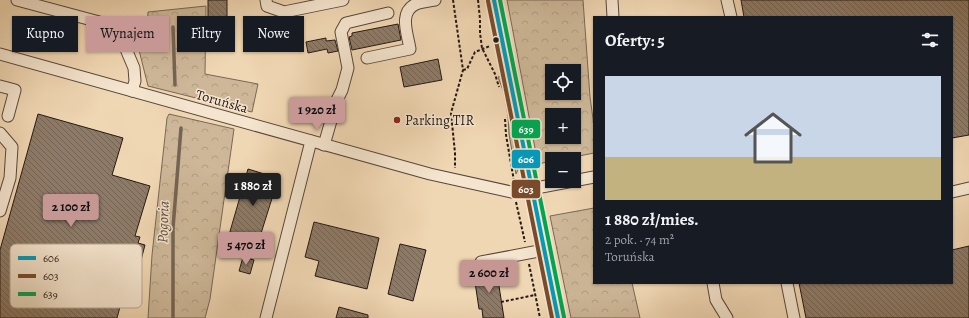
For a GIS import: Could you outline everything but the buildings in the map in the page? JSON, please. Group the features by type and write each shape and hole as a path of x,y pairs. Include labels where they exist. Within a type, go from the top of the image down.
{"street":[{"path":"17,0 103,23 123,42 134,68 135,81 132,91"},
{"path":"266,0 267,6 284,12 343,0"},
{"path":"367,58 410,49 404,19 408,10 416,4 435,0"},
{"path":"494,0 531,190 558,318"},
{"path":"612,0 613,16"},
{"path":"727,0 731,16"},
{"path":"324,145 336,100 342,90 348,68 341,32 346,23 388,13"},
{"name":"Toruńska","path":"0,54 324,145 452,179 508,192 531,190 593,177"},
{"path":"0,86 15,90 8,116"},
{"path":"0,133 12,147 10,178 0,212"},
{"path":"266,318 311,141"},
{"path":"953,192 969,188"},
{"path":"481,262 544,250"},
{"path":"713,284 716,300 728,318"},
{"path":"787,284 794,318"}],"path":[{"path":"452,179 455,170 455,153 452,113 463,70 453,0"},
{"path":"478,0 482,48 495,74 500,89"},
{"path":"463,70 466,69 475,52 490,46"},
{"path":"505,117 506,135 513,178"},
{"path":"501,302 536,295"}],"green space":[{"path":"507,0 583,0 593,119 593,153 581,156 581,152 545,152 545,162 538,164"},
{"path":"206,6 206,16 177,16 177,52 205,52 205,74 258,84 252,112 148,86 140,52 169,52 169,16 148,16 148,12"},
{"path":"500,76 505,89 518,161 519,168 516,174 504,93 498,77"},
{"path":"169,114 234,129 210,299 205,318 148,318 152,255 167,118"},
{"path":"593,208 593,284 632,284 640,318 571,318 550,216"}],"waterway":[{"name":"Pogoria","path":"173,27 175,85"},
{"name":"Pogoria","path":"173,318 173,228 181,128"}],"transit line":[{"name":"606","path":"494,0 558,318"},
{"name":"639","path":"500,0 564,317"},
{"name":"603","path":"488,1 552,318"}],"place":[{"name":"Parking TIR","path":"397,120"}]}
